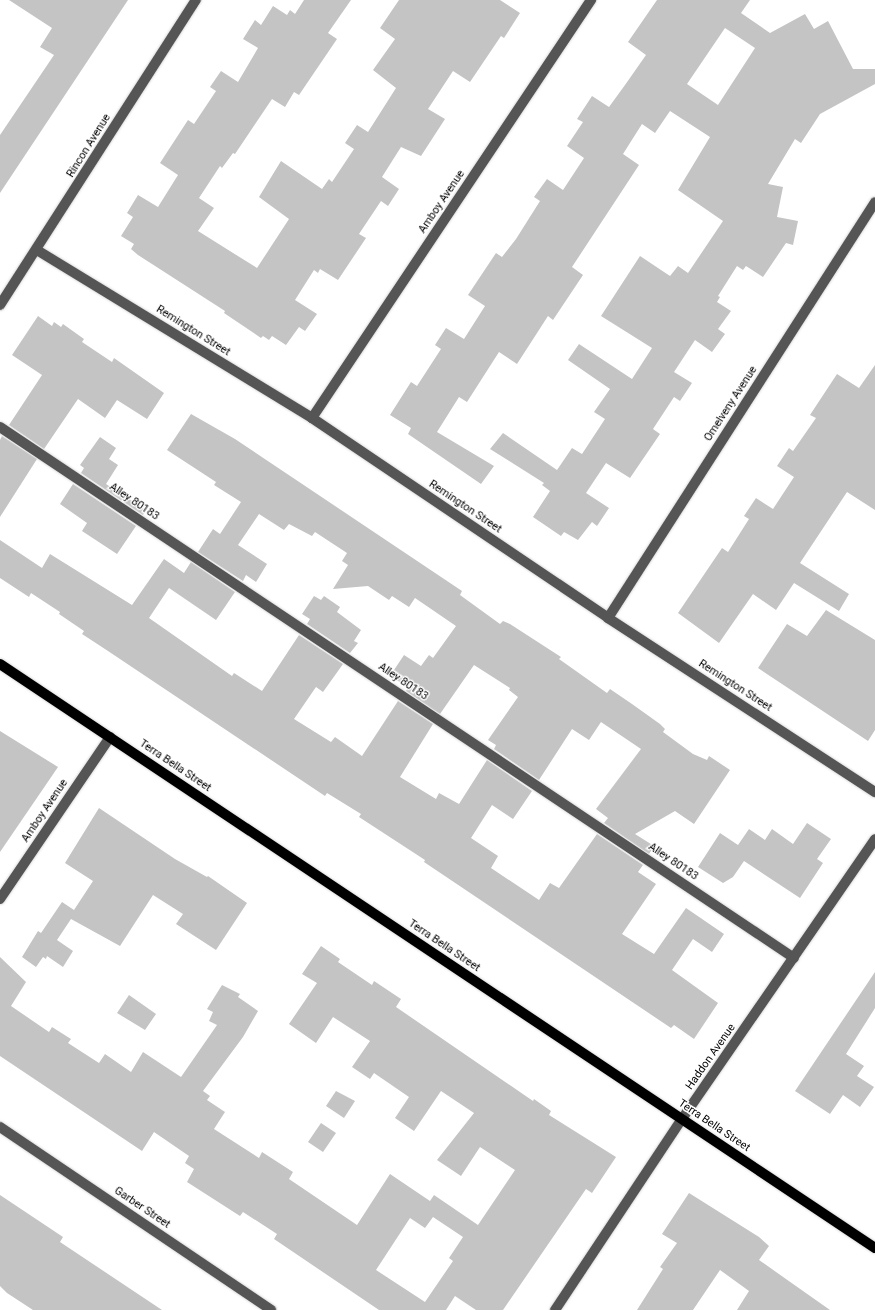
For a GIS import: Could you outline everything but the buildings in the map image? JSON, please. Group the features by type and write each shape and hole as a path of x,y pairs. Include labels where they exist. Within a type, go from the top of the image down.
{"main road":[{"name":"Terra Bella Street","path":"0,664 875,1248"}],"street":[{"name":"Rincon Avenue","path":"0,304 37,250 196,0"},
{"name":"Amboy Avenue","path":"312,418 591,0"},
{"name":"Omelveny Avenue","path":"608,618 875,202"},
{"name":"Remington Street","path":"37,250 312,418 608,618 875,792"},
{"name":"Alley 80183","path":"0,427 794,958"},
{"name":"Amboy Avenue","path":"0,899 110,737"},
{"name":"Haddon Avenue","path":"555,1310 682,1119 875,839"},
{"name":"Garber Street","path":"0,1127 271,1310"}]}
